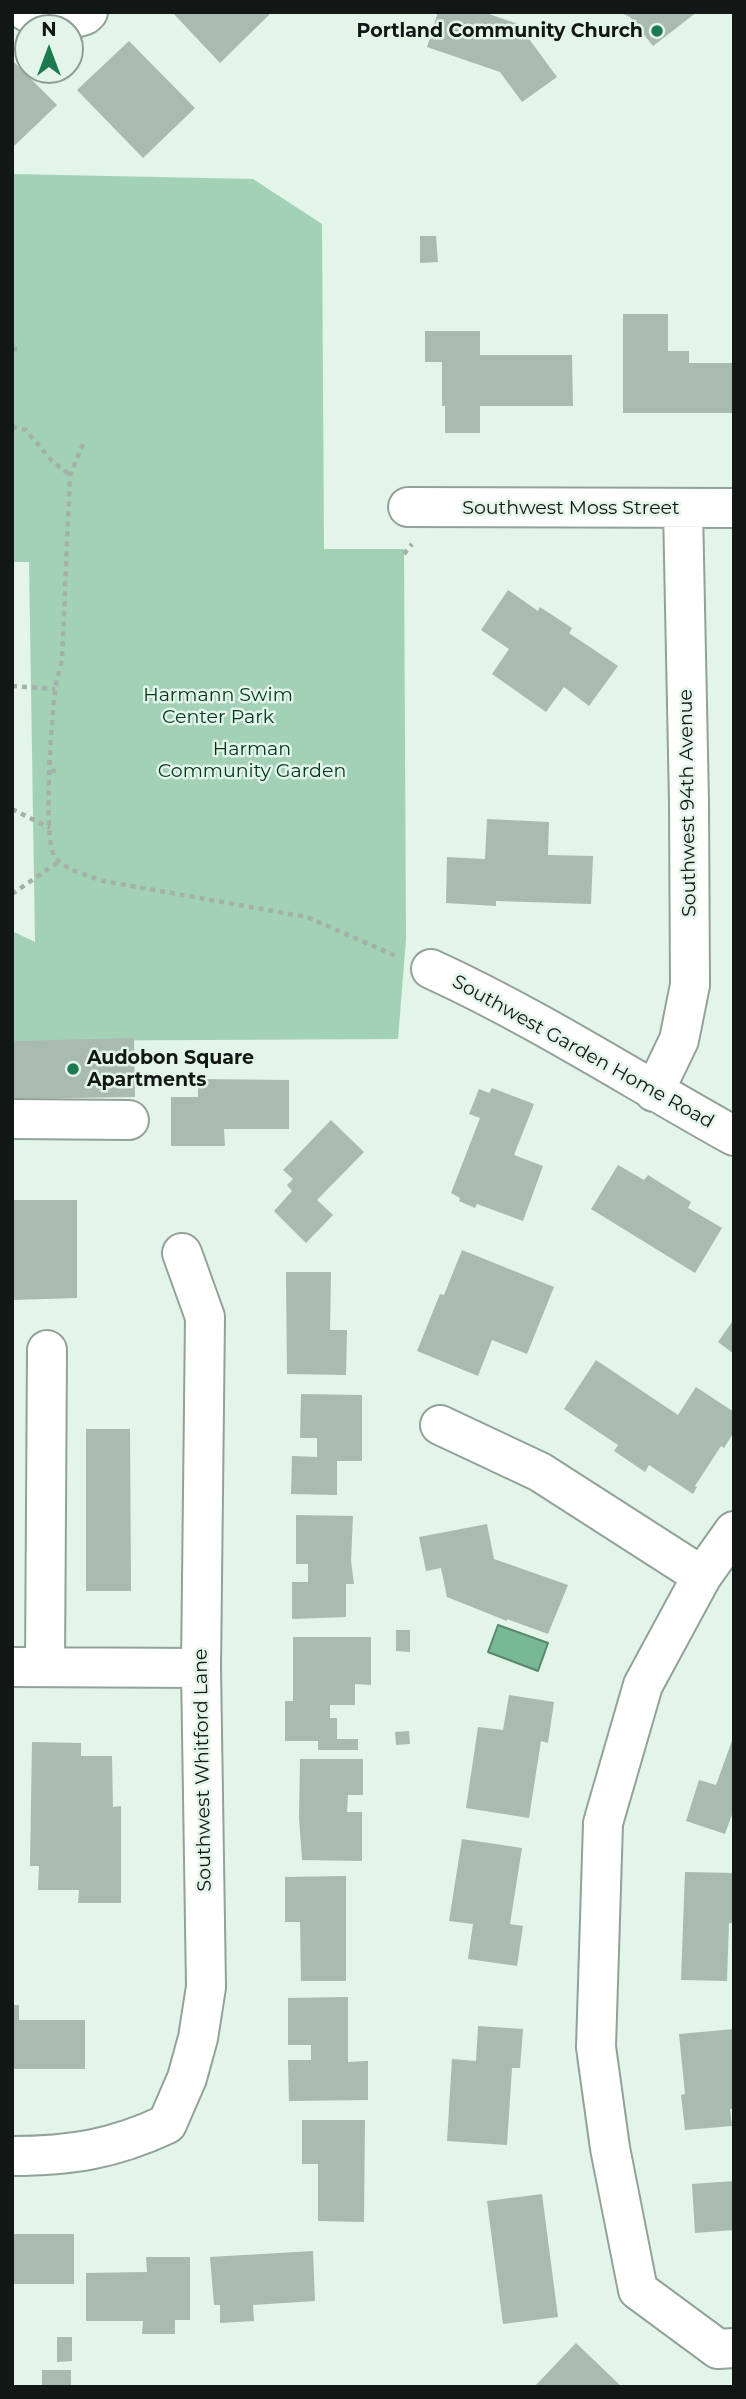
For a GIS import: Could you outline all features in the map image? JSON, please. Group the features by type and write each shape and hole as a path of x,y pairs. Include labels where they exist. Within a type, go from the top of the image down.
{"street":[{"path":"27,12 58,23 88,12"},
{"name":"Southwest Moss Street","path":"408,507 734,508"},
{"name":"Southwest 94th Avenue","path":"654,1092 679,1040 690,985 682,508"},
{"name":"Southwest Garden Home Road","path":"431,970 480,991 734,1136"},
{"path":"12,1119 129,1120"},
{"name":"Southwest Whitford Lane","path":"12,2156 56,2156 135,2139 167,2124 187,2078 198,2038 206,1987 201,1668 205,1317 182,1253"},
{"path":"47,1350 29,1667 201,1668"},
{"path":"440,1425 540,1472 702,1576"},
{"path":"734,1531 702,1576 643,1685 603,1823 596,2047 610,2148 638,2290 718,2348 734,2348"}],"path":[{"path":"12,349 20,349"},
{"path":"12,427 26,430 51,461 70,475"},
{"path":"83,444 70,475 62,660 55,689 50,828 50,844 55,857 72,870 103,881 307,918 431,970"},
{"path":"12,686 55,689"},
{"path":"51,771 59,771"},
{"path":"12,809 50,828"},
{"path":"12,894 60,861"}],"green space":[{"name":"Harmann Swim Center Park","path":"12,174 253,179 322,224 324,549 404,549 406,939 398,1039 12,1041 12,931 35,942 29,562 12,562"}],"shaded area":[{"path":"498,1625 548,1643 538,1671 488,1652"}],"building":[{"path":"172,12 272,12 220,63"},
{"path":"438,12 483,12 518,24 557,77 522,102 500,72 427,47"},
{"name":"Portland Community Church","path":"619,12 697,12 653,46 630,17"},
{"path":"129,41 195,108 143,158 77,90"},
{"path":"12,60 14,84 36,84 57,105 12,148"},
{"path":"420,236 436,236 438,262 420,263"},
{"path":"623,314 668,314 668,351 689,351 689,363 734,363 734,413 623,413"},
{"path":"425,331 480,331 480,355 572,355 573,406 480,406 480,433 445,433 442,362 425,362"},
{"path":"508,590 538,611 540,607 572,628 569,633 618,666 589,706 564,687 546,712 492,674 509,649 481,630"},
{"path":"487,819 549,822 548,855 593,856 591,904 496,901 496,906 446,903 447,857 485,859"},
{"name":"Audobon Square Apartments","path":"134,1038 135,1097 12,1099 12,1041"},
{"path":"198,1079 289,1080 289,1129 224,1129 225,1146 171,1146 171,1097 198,1097"},
{"path":"492,1088 534,1104 514,1155 543,1166 523,1221 477,1204 475,1208 459,1201 460,1198 451,1193 480,1118 469,1114 479,1089 489,1093"},
{"path":"331,1120 364,1152 317,1200 333,1215 306,1243 274,1211 292,1191 287,1185 293,1179 283,1170"},
{"path":"618,1165 644,1180 648,1175 691,1202 688,1208 722,1228 695,1273 591,1209"},
{"path":"12,1200 77,1200 77,1298 12,1300"},
{"path":"462,1250 554,1287 527,1354 492,1340 478,1376 417,1351 440,1294 444,1295"},
{"path":"286,1272 331,1272 330,1330 347,1330 346,1375 287,1374"},
{"path":"734,1319 734,1354 718,1342"},
{"path":"596,1360 678,1415 696,1387 734,1412 734,1432 724,1448 721,1446 695,1486 697,1487 693,1494 649,1465 645,1472 614,1451 618,1445 564,1409"},
{"path":"301,1394 362,1395 362,1461 337,1461 337,1495 291,1494 292,1456 317,1457 317,1438 300,1438"},
{"path":"86,1429 130,1429 131,1591 86,1591"},
{"path":"296,1515 353,1516 351,1561 354,1584 346,1584 346,1617 292,1619 292,1582 308,1582 308,1564 296,1564"},
{"path":"487,1524 494,1559 568,1585 548,1634 447,1597 441,1568 426,1571 419,1537"},
{"path":"396,1630 410,1630 410,1652 396,1651"},
{"path":"293,1637 371,1637 371,1685 355,1684 355,1705 330,1705 330,1718 337,1718 337,1739 358,1739 358,1750 318,1750 318,1741 285,1741 285,1701 293,1701"},
{"path":"509,1695 554,1702 548,1743 541,1741 529,1818 466,1808 478,1727 503,1730"},
{"path":"409,1731 410,1744 396,1745 395,1732"},
{"path":"734,1735 734,1809 725,1834 686,1821 699,1780 716,1785"},
{"path":"32,1742 81,1743 81,1756 112,1756 113,1807 121,1806 121,1903 78,1903 79,1890 38,1890 39,1866 30,1866"},
{"path":"300,1759 363,1759 363,1795 348,1795 347,1812 362,1812 362,1861 302,1860 299,1818"},
{"path":"462,1839 522,1848 510,1924 523,1926 517,1966 468,1959 473,1924 449,1921"},
{"path":"685,1872 734,1873 734,1923 729,1923 727,1981 681,1980"},
{"path":"346,1876 346,1981 301,1981 300,1922 285,1922 285,1877"},
{"path":"348,1997 348,2062 368,2061 368,2100 289,2101 288,2060 311,2060 311,2045 288,2045 288,1998"},
{"path":"12,2005 19,2005 19,2020 85,2020 85,2069 12,2069"},
{"path":"478,2026 523,2029 520,2068 512,2068 507,2145 447,2141 452,2059 476,2061"},
{"path":"734,2029 734,2109 730,2109 732,2126 685,2130 681,2095 685,2094 679,2034"},
{"path":"302,2120 365,2120 364,2222 318,2221 318,2164 302,2164"},
{"path":"734,2181 734,2230 695,2233 692,2184"},
{"path":"542,2194 558,2317 503,2324 487,2201"},
{"path":"12,2234 74,2234 74,2284 12,2284"},
{"path":"313,2251 315,2301 253,2305 254,2321 220,2323 220,2305 214,2305 210,2257"},
{"path":"146,2257 190,2257 190,2320 175,2320 175,2334 142,2334 143,2321 86,2321 86,2273 147,2272"},
{"path":"57,2337 72,2337 72,2361 57,2362"},
{"path":"576,2343 622,2387 534,2387"},
{"path":"42,2370 71,2370 71,2386 42,2386"}],"place":[{"name":"Portland Community Church","path":"657,31"},
{"name":"Audobon Square Apartments","path":"73,1069"}],"park label":[{"name":"Harman Community Garden","path":"252,760"}]}
